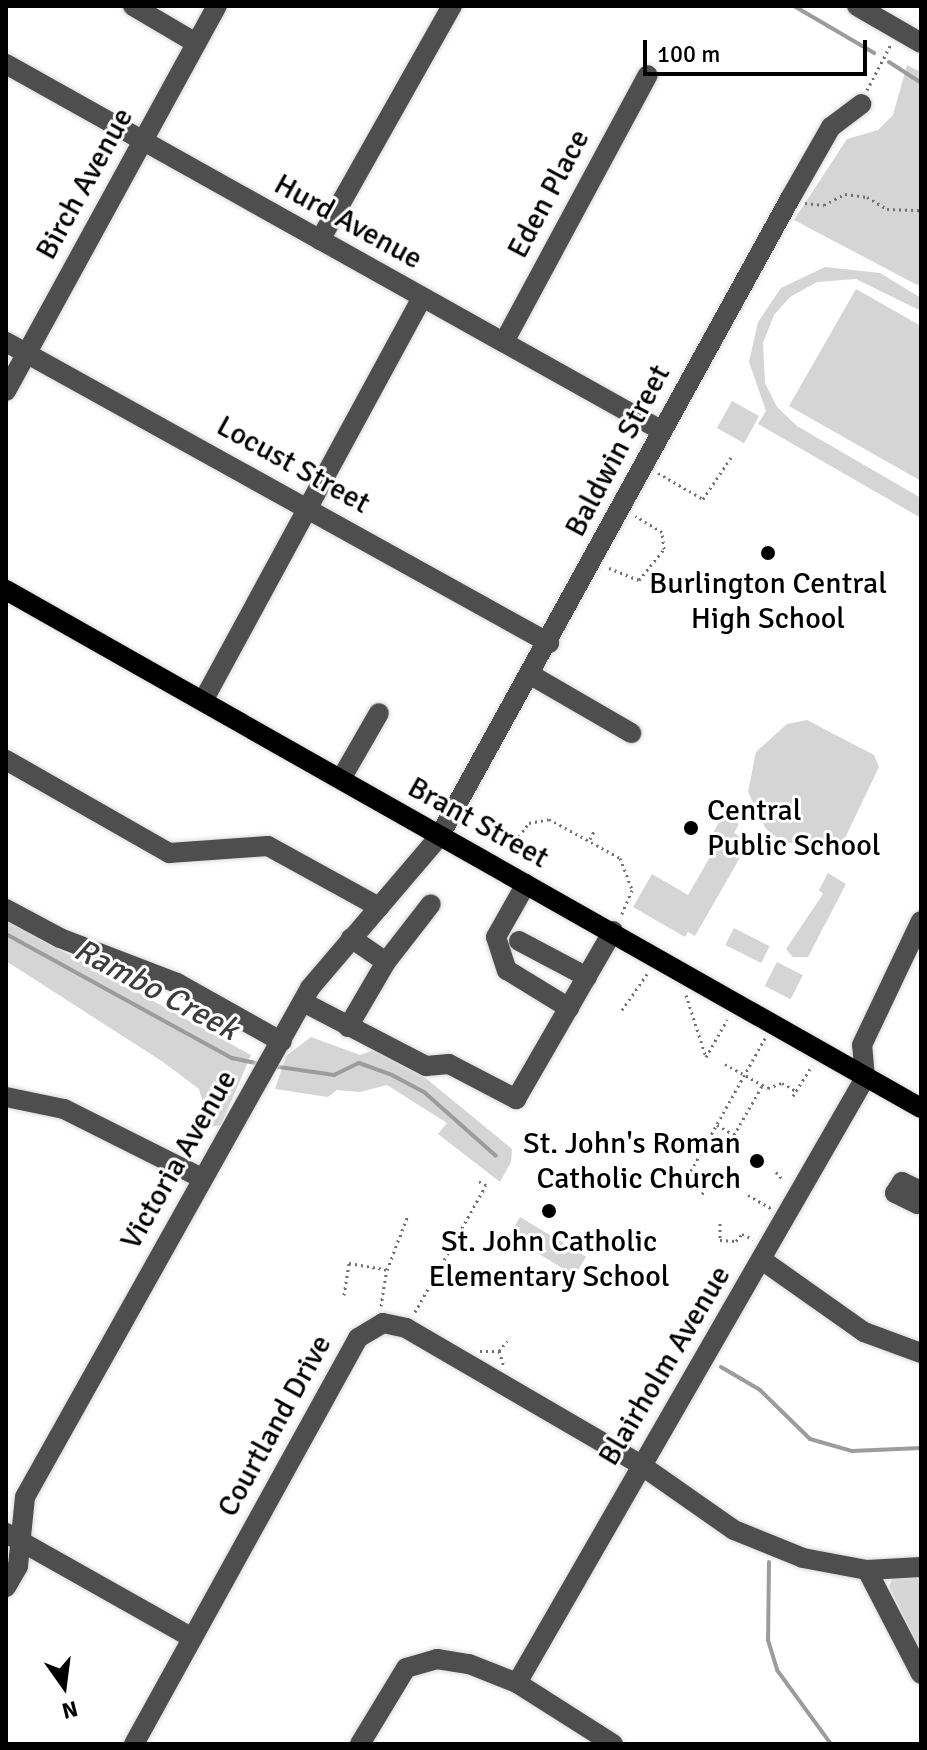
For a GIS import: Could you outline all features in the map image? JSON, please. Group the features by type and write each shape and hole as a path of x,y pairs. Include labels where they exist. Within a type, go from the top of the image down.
{"main road":[{"name":"Brant Street","path":"6,590 921,1108"}],"street":[{"path":"133,6 196,43"},
{"name":"Birch Avenue","path":"6,391 217,6"},
{"path":"320,240 452,6"},
{"path":"857,6 894,19 921,43"},
{"name":"Hurd Avenue","path":"6,64 662,431"},
{"name":"Eden Place","path":"504,342 648,75"},
{"name":"Baldwin Street","path":"439,837 549,643 662,431 831,127 861,104"},
{"path":"203,701 306,505 422,298"},
{"name":"Locust Street","path":"6,342 306,505 549,643"},
{"path":"531,675 631,733"},
{"path":"341,779 379,713"},
{"path":"6,760 169,853 268,846 379,907"},
{"name":"Victoria Avenue","path":"6,1587 18,1566 13,1537 25,1497 303,1002 351,938 439,837"},
{"path":"526,884 496,937 507,970 569,1008"},
{"path":"348,1027 386,962 431,904"},
{"path":"6,909 60,938 177,983 279,1046"},
{"path":"865,1078 862,1045 921,921"},
{"path":"303,1002 426,1066 449,1064 516,1099 613,931"},
{"path":"351,938 386,962"},
{"path":"519,941 587,977"},
{"name":"Blairholm Avenue","path":"517,1683 865,1078"},
{"path":"6,1097 64,1109 202,1178"},
{"path":"921,1191 902,1182 895,1193 918,1204 921,1198"},
{"path":"766,1254 864,1332 921,1353"},
{"path":"383,1323 406,1328 641,1465 734,1530 803,1558 867,1570 921,1567"},
{"name":"Courtland Drive","path":"134,1744 358,1338 383,1323"},
{"path":"13,1537 192,1638"},
{"path":"867,1570 921,1674"},
{"path":"360,1744 406,1668 437,1659 469,1664 517,1683 588,1738 613,1744"}],"path":[{"path":"861,104 894,19"},
{"path":"812,206 845,194 867,197 887,209 921,210"},
{"path":"644,465 703,499 732,456"},
{"path":"594,559 639,580 664,549 662,532 622,508"},
{"path":"515,841 529,823 549,819 590,839 627,867 632,890 627,906"},
{"path":"590,839 595,829"},
{"path":"622,1010 658,957"},
{"path":"677,969 706,1057 737,1002"},
{"path":"702,1194 708,1187 688,1176 773,1024"},
{"path":"793,1096 820,1051"},
{"path":"725,1064 763,1085 782,1083 796,1091"},
{"path":"717,1125 734,1135 763,1085"},
{"path":"406,1328 486,1185 476,1180"},
{"path":"748,1195 787,1217"},
{"path":"383,1323 380,1293 408,1215"},
{"path":"720,1223 720,1240 736,1241 742,1234 766,1254"},
{"path":"344,1295 349,1263 387,1270"},
{"path":"461,1360 479,1351 499,1351 507,1341"}],"shaded area":[{"path":"907,65 921,72 921,287 794,220 847,139 878,130 893,115"},
{"path":"825,267 880,273 921,298 921,311 856,279 817,282 790,297 774,315 763,343 765,383 777,407 797,426 921,498 921,518 758,424 766,411 749,362 758,322 781,288"},
{"path":"856,289 921,326 921,481 789,406"},
{"path":"732,401 759,416 744,443 717,428"},
{"path":"807,720 874,755 879,767 844,840 824,847 783,842 766,829 748,792 756,752 787,724"},
{"path":"723,815 739,824 734,833 749,842 695,936 688,932 685,937 633,907 652,874 688,895 721,838 713,833"},
{"path":"828,873 846,884 808,957 793,957 786,949 823,894 819,890"},
{"path":"6,920 251,1055 221,1125 210,1127 199,1089 163,1062 6,961"},
{"path":"734,928 770,946 761,963 725,945"},
{"path":"777,962 803,975 791,999 765,986"},
{"path":"311,1037 360,1055 380,1048 412,1067 512,1149 511,1162 500,1182 438,1134 447,1123 387,1085 360,1092 337,1090 328,1097 275,1089 286,1056"},
{"path":"520,1217 586,1257 575,1276 509,1236"},
{"path":"921,1577 921,1653 889,1586 893,1578"}],"waterway":[{"path":"794,6 874,53"},
{"path":"889,62 921,83"},
{"name":"Rambo Creek","path":"6,934 232,1058 260,1064"},
{"name":"Rambo Creek","path":"272,1066 334,1075 359,1063 392,1075 424,1092 496,1156"},
{"name":"Rambo Creek","path":"721,1367 760,1390 810,1439 852,1451 921,1448"},
{"name":"Rambo Creek","path":"769,1562 768,1640 777,1670 831,1744"}],"place":[{"name":"Burlington Central High School","path":"768,553"},
{"name":"Central Public School","path":"691,828"},
{"name":"St. John's Roman Catholic Church","path":"757,1161"},
{"name":"St. John Catholic Elementary School","path":"549,1211"}]}
